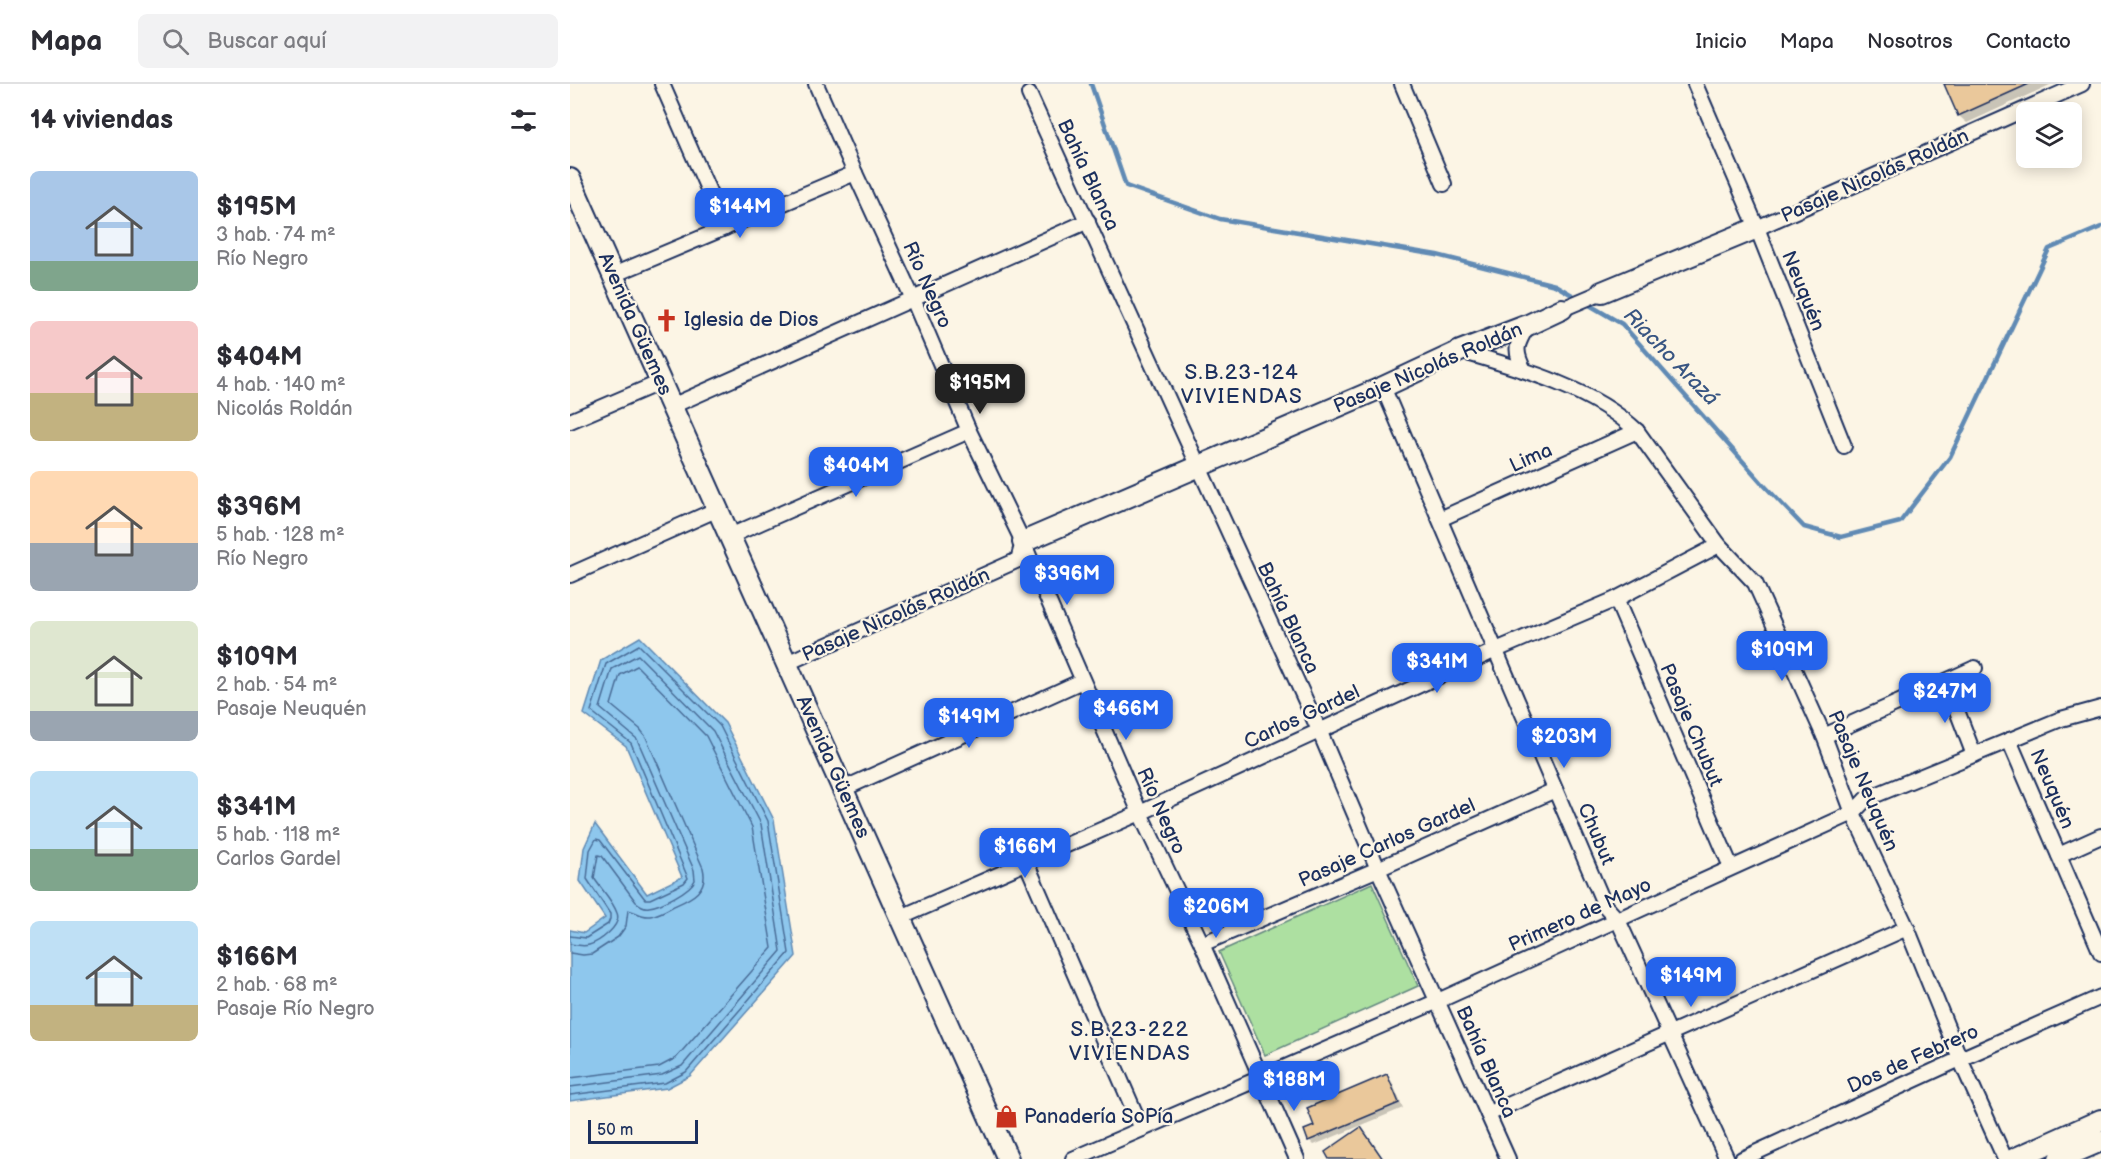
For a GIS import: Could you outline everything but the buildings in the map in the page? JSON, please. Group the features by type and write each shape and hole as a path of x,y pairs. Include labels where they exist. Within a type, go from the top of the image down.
{"street":[{"path":"662,84 725,228"},
{"name":"Río Negro","path":"816,84 913,299 969,431 1023,542 1140,813 1202,944 1297,1159"},
{"path":"1402,84 1444,184"},
{"name":"Neuquén","path":"1695,84 1757,228 1844,447"},
{"name":"Pasaje Nicolás Roldán","path":"787,663 1018,560 1023,542 1383,387 1460,351 1528,325 1757,228 2082,84"},
{"name":"Bahía Blanca","path":"1029,94 1197,467 1319,730 1378,869 1508,1159"},
{"path":"613,275 855,173"},
{"name":"Avenida Güemes","path":"570,179 1008,1159"},
{"path":"672,406 1088,221"},
{"path":"1524,369 1516,356 1519,340 1528,325"},
{"name":"Pasaje Neuquén","path":"1460,351 1524,369 1598,402 1622,417 1637,431 1719,545 1755,583 1824,736 1853,813 1906,927 1960,1059 2005,1159"},
{"path":"570,421 661,382"},
{"name":"Chubut","path":"1383,387 1605,906 1618,920 1727,1159"},
{"path":"730,536 969,431"},
{"name":"Lima","path":"1440,519 1637,431"},
{"path":"570,575 718,509"},
{"name":"Carlos Gardel","path":"899,918 1140,813 1496,650 1616,599 1719,545"},
{"name":"Pasaje Chubut","path":"1616,599 1731,867"},
{"path":"1824,736 1975,668"},
{"path":"843,789 1082,681"},
{"path":"1946,682 1974,755"},
{"name":"Primero de Mayo","path":"1073,1159 1618,920 1853,813 1866,800 2061,719 2101,708"},
{"name":"Neuquén","path":"2009,740 2101,953"},
{"name":"Pasaje Carlos Gardel","path":"1202,944 1555,790"},
{"path":"2059,855 2101,836"},
{"path":"1026,862 1142,1129"},
{"path":"1488,1114 1669,1035 1906,927"},
{"name":"Dos de Febrero","path":"1742,1159 1960,1059 2101,998"},
{"path":"2014,1159 2101,1120"},
{"path":"2059,1159 2101,1141"}],"green space":[{"path":"1372,883 1418,986 1265,1055 1219,952"}],"water":[{"path":"640,637 725,723 774,820 796,956 690,1076 667,1088 570,1101 570,930 584,933 605,918 580,881 584,848 595,824 647,894 682,877 626,746 584,714 601,660"}],"waterway":[{"name":"Riacho Arazá","path":"1091,84 1126,186 1220,219 1437,255 1555,285 1579,299"},
{"name":"Riacho Arazá","path":"1586,303 1622,324 1762,483 1804,527 1841,537 1900,522 1950,457 2049,249 2101,227"}],"place":[{"name":"Iglesia de Dios","path":"666,320"},
{"name":"Panadería SoPía","path":"1006,1117"}],"district":[{"name":"S.B.23-124 VIVIENDAS","path":"1242,384"},
{"name":"S.B.23-222 VIVIENDAS","path":"1130,1041"}]}
